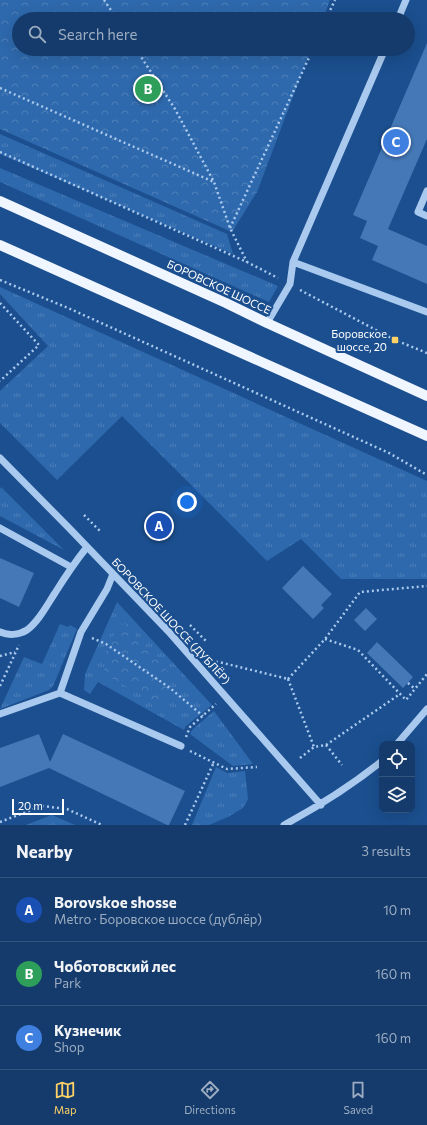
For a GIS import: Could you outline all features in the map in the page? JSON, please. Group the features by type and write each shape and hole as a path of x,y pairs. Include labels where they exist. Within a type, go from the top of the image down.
{"main road":[{"name":"БОРОВСКОЕ ШОССЕ","path":"0,200 226,302 267,323 427,396"},
{"path":"0,245 427,436"}],"street":[{"path":"401,12 406,0"},
{"path":"267,323 290,284 294,262 382,56"},
{"path":"427,191 418,212 427,216"},
{"path":"294,262 427,312"},
{"name":"БОРОВСКОЕ ШОССЕ (ДУБЛЁР)","path":"0,458 168,631 321,805"},
{"path":"0,528 72,567"},
{"path":"0,632 4,634 16,634 26,630 35,623 87,547"},
{"path":"60,694 80,632 107,589 114,574"},
{"path":"0,714 60,694 181,746"},
{"path":"400,741 427,709"},
{"path":"284,825 321,805 357,781 379,763"}],"path":[{"path":"104,0 112,12"},
{"path":"329,12 335,0"},
{"path":"141,56 175,109 214,182 230,228 247,262"},
{"path":"230,228 310,56"},
{"path":"0,88 214,182"},
{"path":"0,152 247,262 395,340 427,353"},
{"path":"0,280 75,311 388,453 427,475"},
{"path":"0,304 39,345 0,381"},
{"path":"84,514 101,532"},
{"path":"288,679 325,639 360,592 427,586"},
{"path":"190,624 207,642"},
{"path":"0,686 26,630"},
{"path":"325,639 358,650 406,700 427,674"},
{"path":"106,644 170,688 203,716"},
{"path":"0,656 15,652"},
{"path":"219,662 288,679"},
{"path":"288,679 314,747"},
{"path":"408,683 415,689"},
{"path":"300,758 314,747 326,745 400,694"},
{"path":"190,727 225,696"},
{"path":"326,745 342,765"},
{"path":"181,746 227,769 258,767"},
{"path":"185,825 214,762"},
{"path":"0,822 42,806 67,809 102,825"}],"green space":[{"path":"0,0 330,0 326,12 12,12 12,56 308,56 257,192 232,232 0,129"},
{"path":"0,134 227,234 233,254 0,154"},
{"path":"0,168 278,286 269,302 0,182"},
{"path":"0,287 427,481 427,579 341,579 301,539 267,561 122,416 57,480 0,423 0,391 48,346 0,294"},
{"path":"1,487 64,550 0,516"},
{"path":"117,602 212,705 186,726 184,730 98,682 90,694 84,690 85,674"},
{"path":"124,623 172,676 170,688 159,704 104,674 106,644"},
{"path":"60,624 68,627 70,625 77,629 53,686 49,690 0,709 24,657 42,664"},
{"path":"214,711 253,764 233,766 190,734 193,729"},
{"path":"216,767 227,773 245,771 248,799 243,808 228,817 209,825 192,825"},
{"path":"52,815 75,825 26,825"}],"building":[{"path":"427,43 427,139 388,229 427,246 427,284 372,260 378,246 360,238 367,221 353,215"},
{"path":"0,558 34,573 19,607 0,598"},
{"path":"303,566 332,594 321,605 324,608 313,619 282,588"},
{"path":"366,608 377,619 365,631 354,620"},
{"path":"377,642 413,677 403,688 367,653"},
{"path":"39,734 50,762 63,734 185,791 169,825 49,768 0,787 0,748"}],"place":[{"name":"Чоботовский лес","path":"148,89"},
{"name":"Кузнечик","path":"396,142"},
{"name":"Боровское шоссе, 20","path":"395,340"},
{"name":"Borovskoe shosse","path":"159,526"}]}
